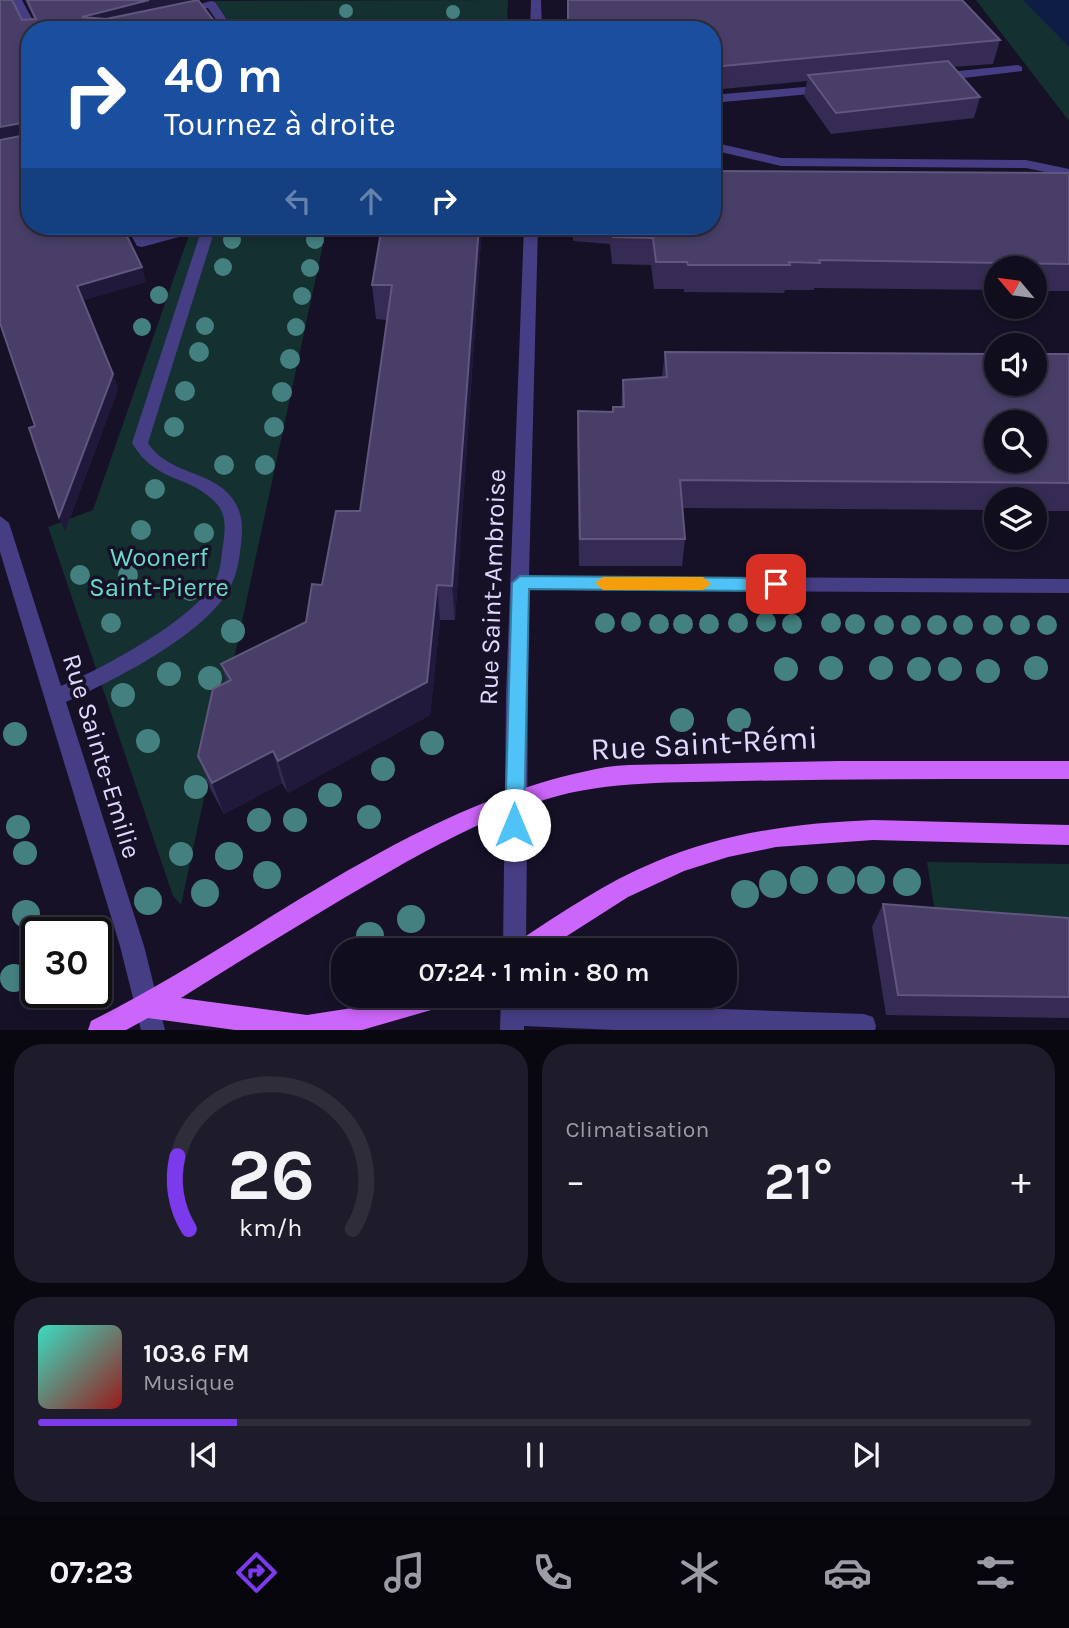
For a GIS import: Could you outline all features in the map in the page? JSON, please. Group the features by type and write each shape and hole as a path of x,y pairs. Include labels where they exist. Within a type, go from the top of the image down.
{"main road":[{"name":"Rue Saint-Rémi","path":"100,1030 150,1018 292,915 440,831 514,800 599,777 814,770 1069,770"},
{"path":"544,938 607,897 646,877 682,861 755,841 834,831 1069,835"},
{"path":"150,1018 307,1027 363,1018 400,1008"}],"street":[{"path":"17,0 28,21"},
{"path":"536,0 536,21"},
{"path":"172,13 211,4 223,21"},
{"path":"930,78 1018,69"},
{"path":"721,98 836,88"},
{"path":"721,147 781,162 1026,164 1069,173"},
{"path":"138,235 142,243 170,235"},
{"path":"54,698 93,682 185,622 219,589 229,570 234,528 232,512 224,500 212,489 146,456 140,443 206,235"},
{"name":"Rue Saint-Ambroise","path":"514,938 514,800 531,235"},
{"name":"Rue Sainte-Emilie","path":"0,523 132,946 150,1018"},
{"path":"520,583 1069,586"},
{"path":"512,1013 864,1026"}],"green space":[{"path":"508,0 507,21 228,21 214,1"},
{"path":"976,0 1069,0 1069,121"},
{"name":"Woonerf Saint-Pierre","path":"189,235 325,235 181,905 173,896 48,527 93,510"},
{"path":"927,862 1069,864 1069,941 938,931"}],"water":[{"path":"1023,0 1069,0 1069,47"}],"building":[{"path":"0,0 12,0 22,20 36,19 27,0 149,0 82,17 106,19 198,0 214,21 21,21 21,123 0,127"},
{"path":"568,0 962,0 1000,40 721,66 721,21 568,21"},
{"path":"948,61 980,97 836,113 808,75"},
{"path":"21,136 21,235 126,235 142,267 77,286 113,374 59,517 29,428 35,426 0,323 0,140"},
{"path":"721,171 1069,173 1069,264 1047,264 1047,256 984,256 984,263 819,260 820,263 789,262 790,265 688,265 687,262 656,262 653,238 613,235 721,235"},
{"path":"380,235 478,235 452,586 437,585 427,682 278,761 273,751 212,783 198,756 213,689 231,680 221,664 306,622 312,584 322,585 336,511 360,511 392,285 372,285"},
{"path":"665,352 984,354 984,396 1047,396 1047,354 1069,354 1069,483 680,480 685,539 580,539 578,411 613,412 613,407 624,407 623,380 667,377"},
{"path":"883,904 1069,918 1069,997 898,995"}],"slow traffic":[{"path":"603,583 703,584"}],"route":[{"path":"514,825 520,583 776,584"}]}
